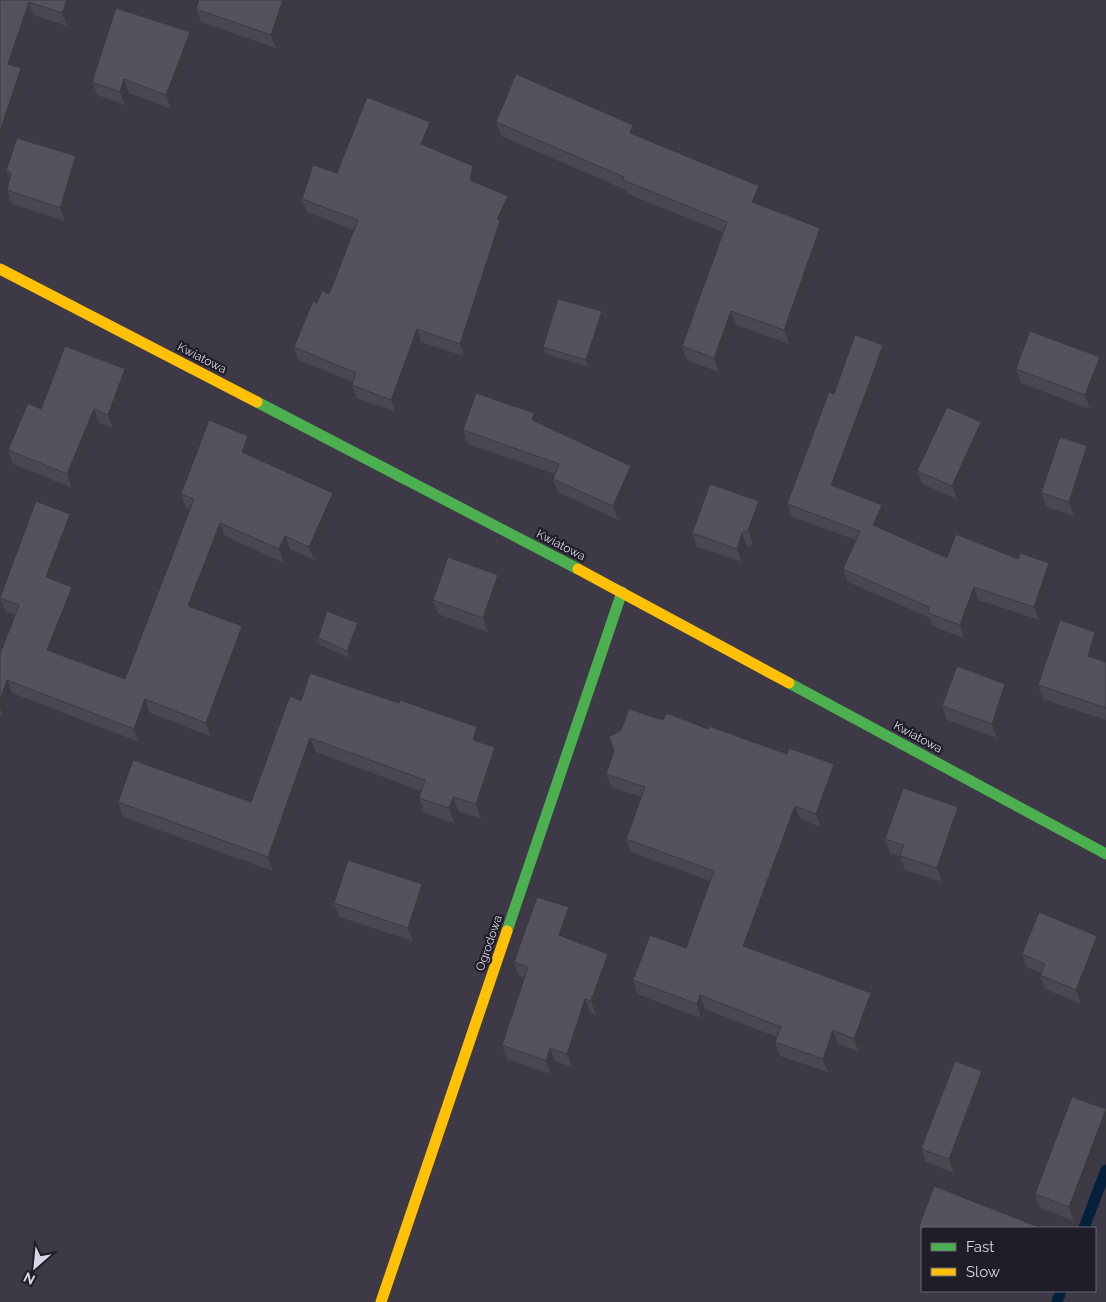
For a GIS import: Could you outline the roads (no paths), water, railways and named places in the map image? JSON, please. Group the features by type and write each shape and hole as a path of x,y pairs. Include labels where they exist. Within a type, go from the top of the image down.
{"street":[{"name":"Kwiatowa","path":"0,269 622,592 1106,854"},
{"name":"Ogrodowa","path":"381,1302 622,592"}],"waterway":[{"path":"1084,1227 1106,1170"},
{"path":"1057,1302 1061,1292"}]}
